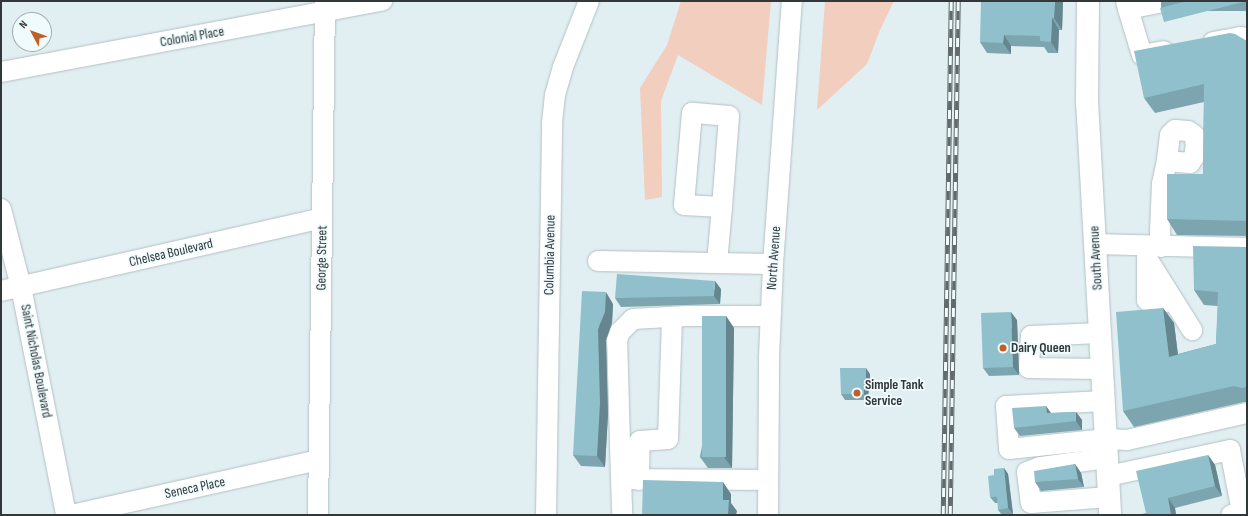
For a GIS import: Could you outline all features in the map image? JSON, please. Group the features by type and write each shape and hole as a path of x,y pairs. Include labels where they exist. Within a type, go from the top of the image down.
{"main road":[{"name":"South Avenue","path":"1088,1 1088,101 1110,506"}],"street":[{"name":"Colonial Place","path":"1,72 325,7 382,1"},
{"name":"Columbia Avenue","path":"546,515 552,123 555,95 559,81 589,1"},
{"name":"North Avenue","path":"768,515 770,316 792,1"},
{"path":"1168,1 1127,5 1142,54 1240,37 1247,38"},
{"name":"George Street","path":"318,515 325,7"},
{"path":"717,263 722,207 729,116 692,113 684,205 722,207"},
{"path":"1167,161 1162,184 1160,231 1152,251 1173,301 1192,330"},
{"name":"Saint Nicholas Boulevard","path":"1,209 21,287 66,515"},
{"name":"Chelsea Boulevard","path":"1,291 322,218"},
{"path":"1095,244 1152,251 1247,248"},
{"path":"598,261 773,264"},
{"path":"630,480 617,340 620,332 633,319 770,316"},
{"path":"622,515 640,441 668,439 672,317"},
{"path":"1100,333 1031,336 1029,368 1102,369"},
{"path":"1104,401 1006,406 1009,449 1107,457 1127,440 1247,413"},
{"path":"1110,506 1031,503 1027,472 1040,467 1107,457 1230,450 1242,512 1231,515"},
{"name":"Seneca Place","path":"71,515 319,460"},
{"path":"630,480 768,480"}],"shaded area":[{"path":"681,1 771,1 762,105 678,55 661,101 662,197 645,200 640,88 667,45"},
{"path":"825,1 894,1 880,30 867,64 817,110"}],"building":[{"path":"981,1 1055,1 1054,18 1052,18 1051,42 1040,41 1040,36 1004,35 1003,43 980,42"},
{"path":"1187,1 1247,1 1164,22 1160,8"},
{"path":"1230,33 1235,34 1247,41 1247,221 1167,219 1167,174 1203,174 1204,84 1144,98 1134,51"},
{"path":"1193,246 1247,247 1247,387 1242,388 1234,386 1123,411 1116,312 1163,308 1169,357 1216,344 1218,292 1194,290"},
{"path":"617,274 715,281 714,296 615,298"},
{"path":"582,291 606,292 605,312 598,329 600,403 597,456 573,455"},
{"name":"Dairy Queen","path":"1011,312 1013,367 983,368 981,313"},
{"path":"702,316 726,316 726,457 702,457"},
{"name":"Simple Tank Service","path":"840,368 866,368 864,394 841,394"},
{"path":"1046,406 1047,413 1076,412 1076,421 1014,428 1012,408"},
{"path":"1208,455 1215,486 1168,498 1171,515 1139,515 1146,513 1136,471"},
{"path":"1075,464 1078,479 1035,482 1034,471"},
{"path":"1004,468 1008,508 998,510 997,497 990,497 988,476 994,475 994,469"},
{"path":"643,480 723,482 723,500 729,500 728,515 642,515"}],"railway":[{"path":"943,515 951,1"},
{"path":"950,515 958,1"}],"place":[{"name":"Dairy Queen","path":"1003,348"},
{"name":"Simple Tank Service","path":"857,393"}]}
